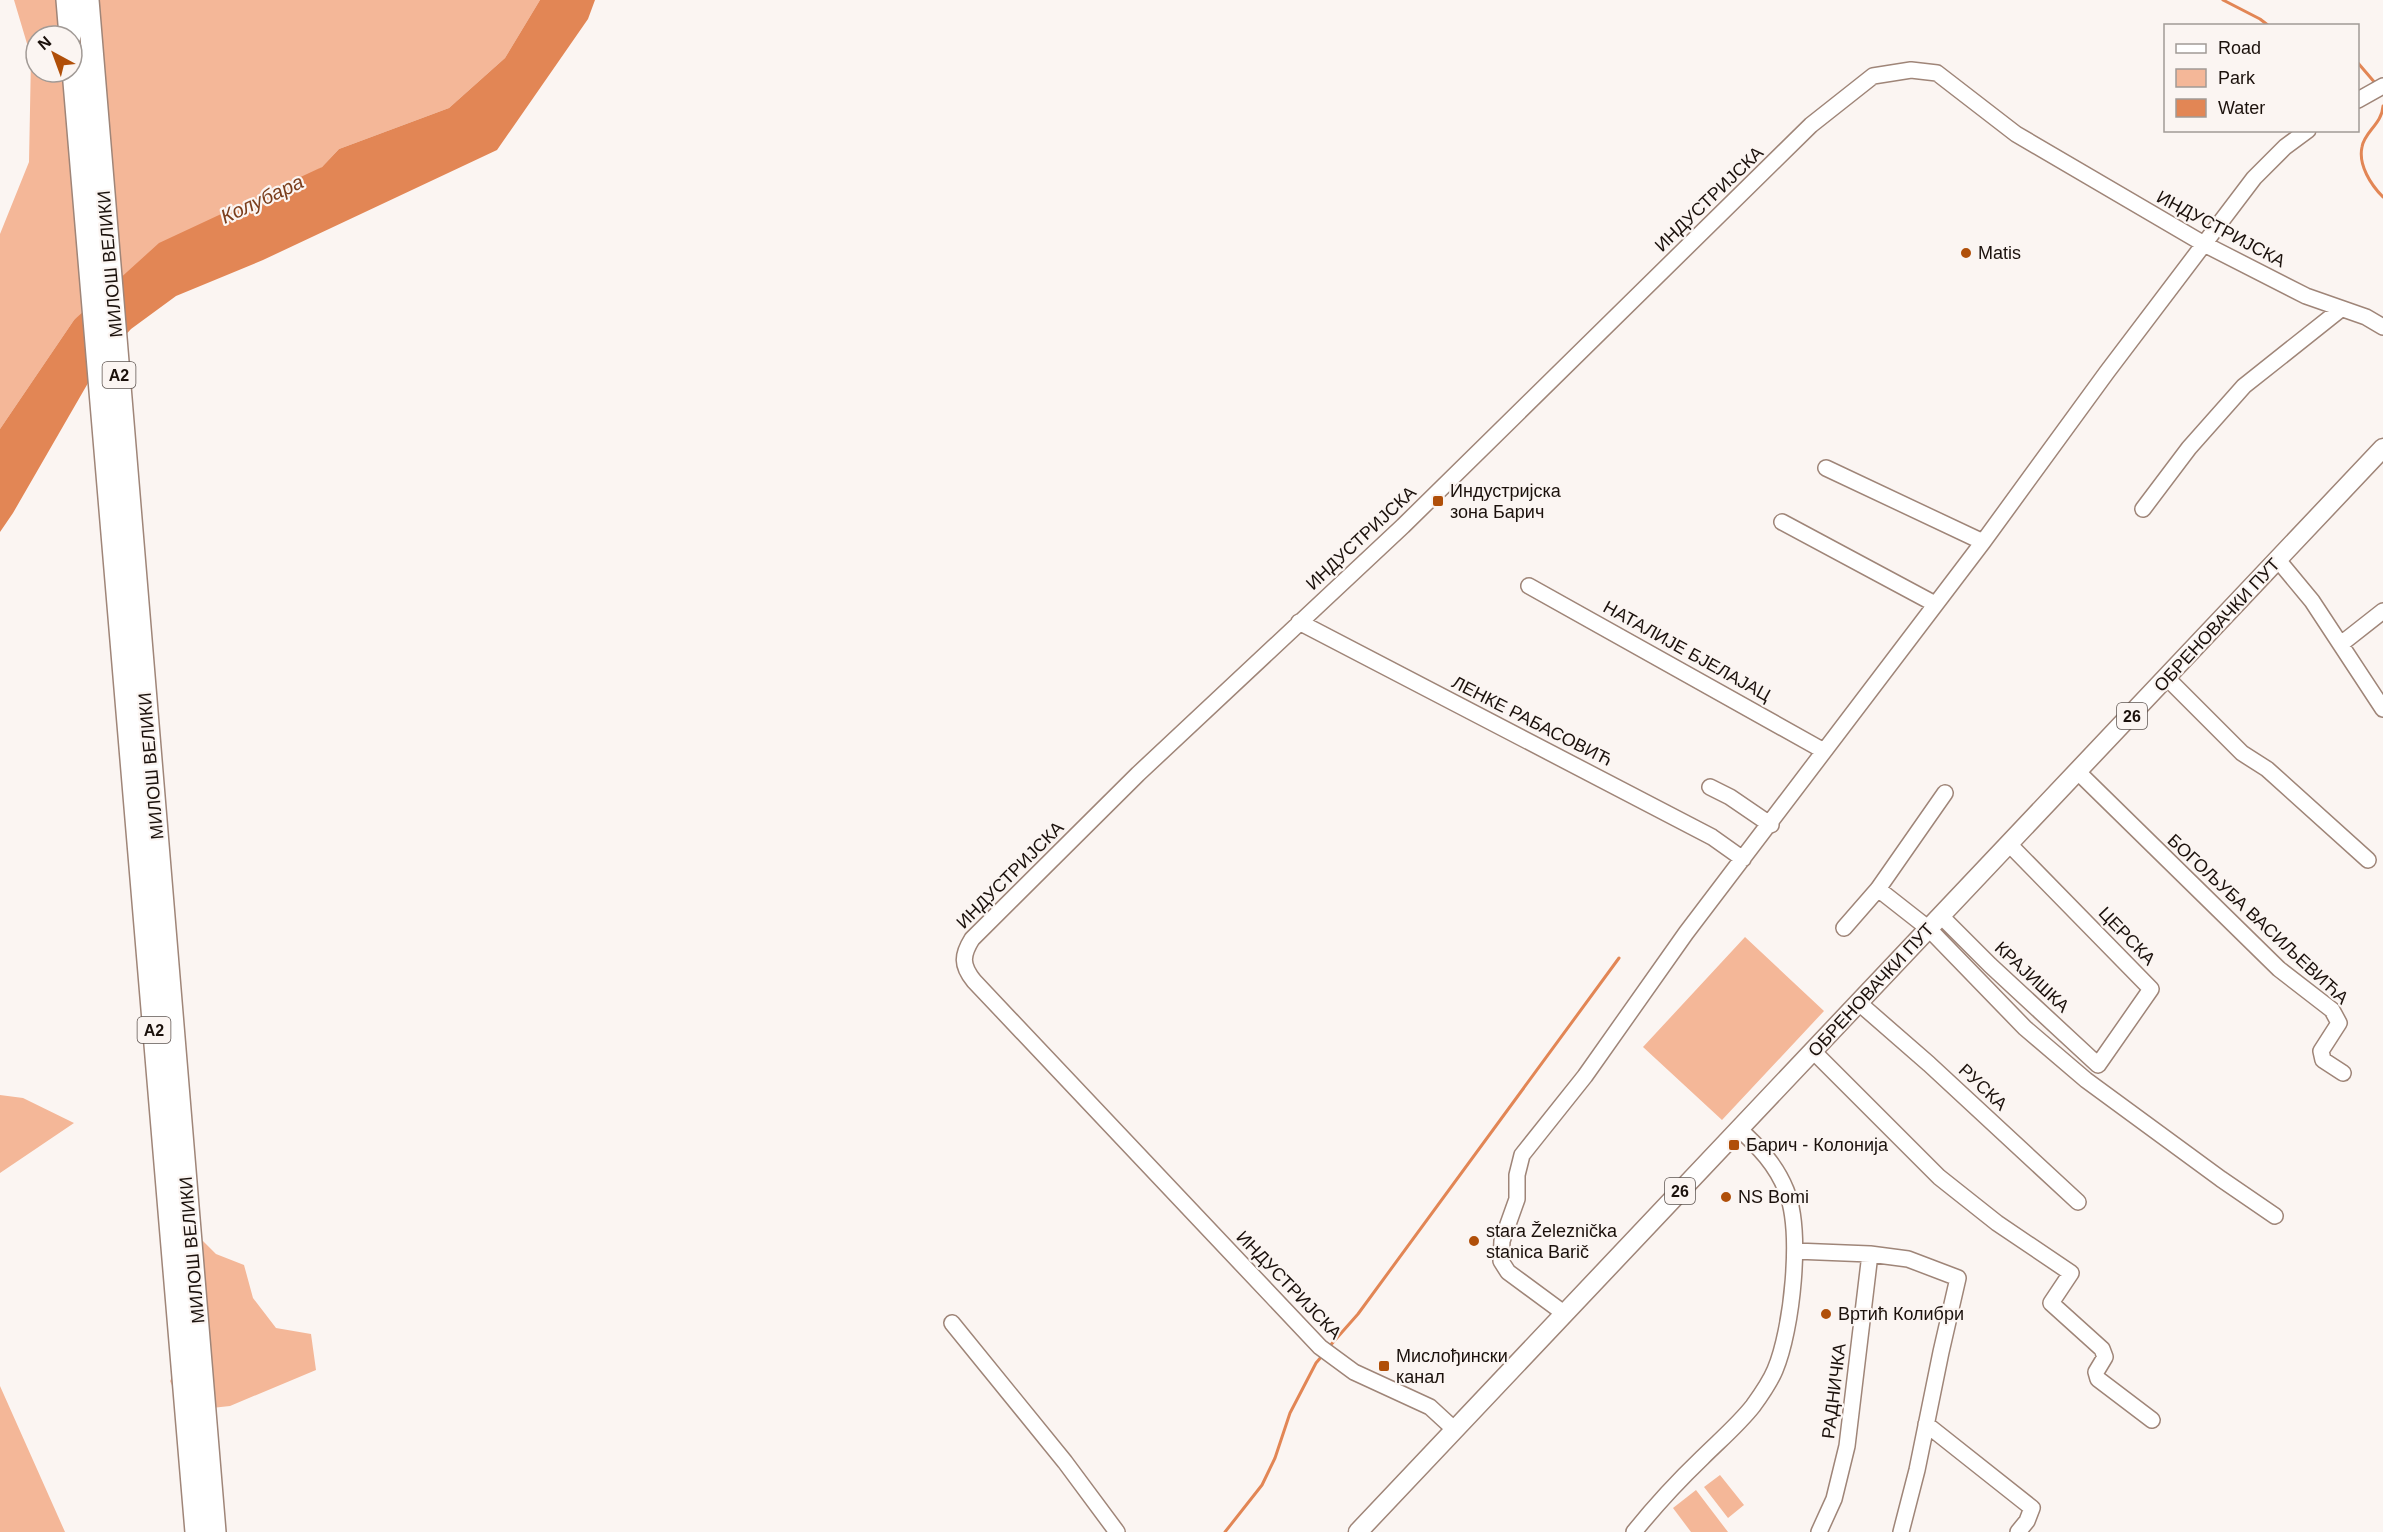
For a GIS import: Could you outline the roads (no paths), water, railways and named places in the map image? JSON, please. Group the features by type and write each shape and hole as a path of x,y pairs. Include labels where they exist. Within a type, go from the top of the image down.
{"highway":[{"path":"67,0 69,24"},
{"name":"МИЛОШ ВЕЛИКИ","path":"88,0 196,1532"},
{"name":"МИЛОШ ВЕЛИКИ","path":"75,84 215,1532"}],"main road":[{"name":"ОБРЕНОВАЧКИ ПУТ","path":"1358,1532 2383,448"}],"street":[{"name":"ИНДУСТРИЈСКА","path":"1455,1430 1430,1407 1354,1372 1325,1352 974,981 966,971 963,960 972,939 1124,788 1404,526 1811,126 1873,76 1911,70 1938,73 2016,134 2204,244 2306,296 2366,317 2383,327"},
{"path":"2362,98 2383,86"},
{"path":"1565,1314 1508,1272 1501,1261 1502,1241 1517,1199 1517,1175 1522,1155 1585,1076 1686,933 1771,825 2254,178 2285,147 2305,132"},
{"path":"2143,509 2196,440 2244,386 2341,309"},
{"path":"1826,468 1983,542"},
{"path":"1782,522 1935,604"},
{"path":"2278,560 2312,601 2381,702"},
{"name":"НАТАЛИЈЕ БЈЕЛАЈАЦ","path":"1530,586 1824,751"},
{"path":"2341,644 2383,611"},
{"name":"ЛЕНКЕ РАБАСОВИЋ","path":"1299,622 1712,837 1743,859"},
{"path":"2167,678 2242,753 2267,769 2368,860"},
{"name":"БОГОЉУБА ВАСИЉЕВИЋА","path":"2078,772 2262,953 2331,1010 2339,1023 2322,1051 2323,1060 2343,1073"},
{"path":"1710,787 1771,825"},
{"path":"1844,928 1878,889 1944,793"},
{"name":"ЦЕРСКА","path":"2010,844 2151,989 2098,1065"},
{"path":"1878,889 1935,922 2025,1028 2086,1080 2275,1216"},
{"name":"КРАЈИШКА","path":"1935,922 1998,973 2098,1065"},
{"name":"РУСКА","path":"1858,1003 1929,1064 2078,1202"},
{"path":"1814,1051 1939,1177 1997,1223 2071,1273 2051,1303 2102,1349 2105,1357 2096,1372 2098,1379 2151,1420"},
{"path":"1634,1532 1678,1482 1754,1405 1774,1372 1791,1294 1795,1251 1793,1218 1786,1191 1767,1157 1739,1129"},
{"path":"1795,1251 1908,1258 1958,1278 1917,1470 1901,1532"},
{"name":"РАДНИЧКА","path":"1819,1532 1834,1499 1847,1446 1870,1254"},
{"path":"952,1323 1065,1462 1117,1532"},
{"path":"1926,1424 2032,1508 2027,1521 2018,1532"}],"water":[{"name":"Колубара","path":"540,0 595,0 588,19 497,150 263,260 176,296 131,329 99,364 0,532 0,429 74,320 159,243 322,167 339,149 449,108 505,58"}],"waterway":[{"path":"2223,0 2266,24"},
{"path":"2359,64 2376,84"},
{"path":"2383,106 2380,118 2363,142 2361,154 2366,174 2383,197"},
{"path":"1328,1348 1358,1314 1619,958"},
{"path":"1225,1532 1262,1485 1275,1458 1290,1413 1316,1363 1322,1356"}],"place":[{"name":"Matis","path":"1966,253"},
{"name":"Индустријска зона Барич","path":"1438,501"},
{"name":"Барич - Колонија","path":"1734,1145"},
{"name":"NS Bomi","path":"1726,1197"},
{"name":"stara Železnička stanica Barič","path":"1474,1241"},
{"name":"Вртић Колибри","path":"1826,1314"},
{"name":"Мислођински канал","path":"1384,1366"}]}
